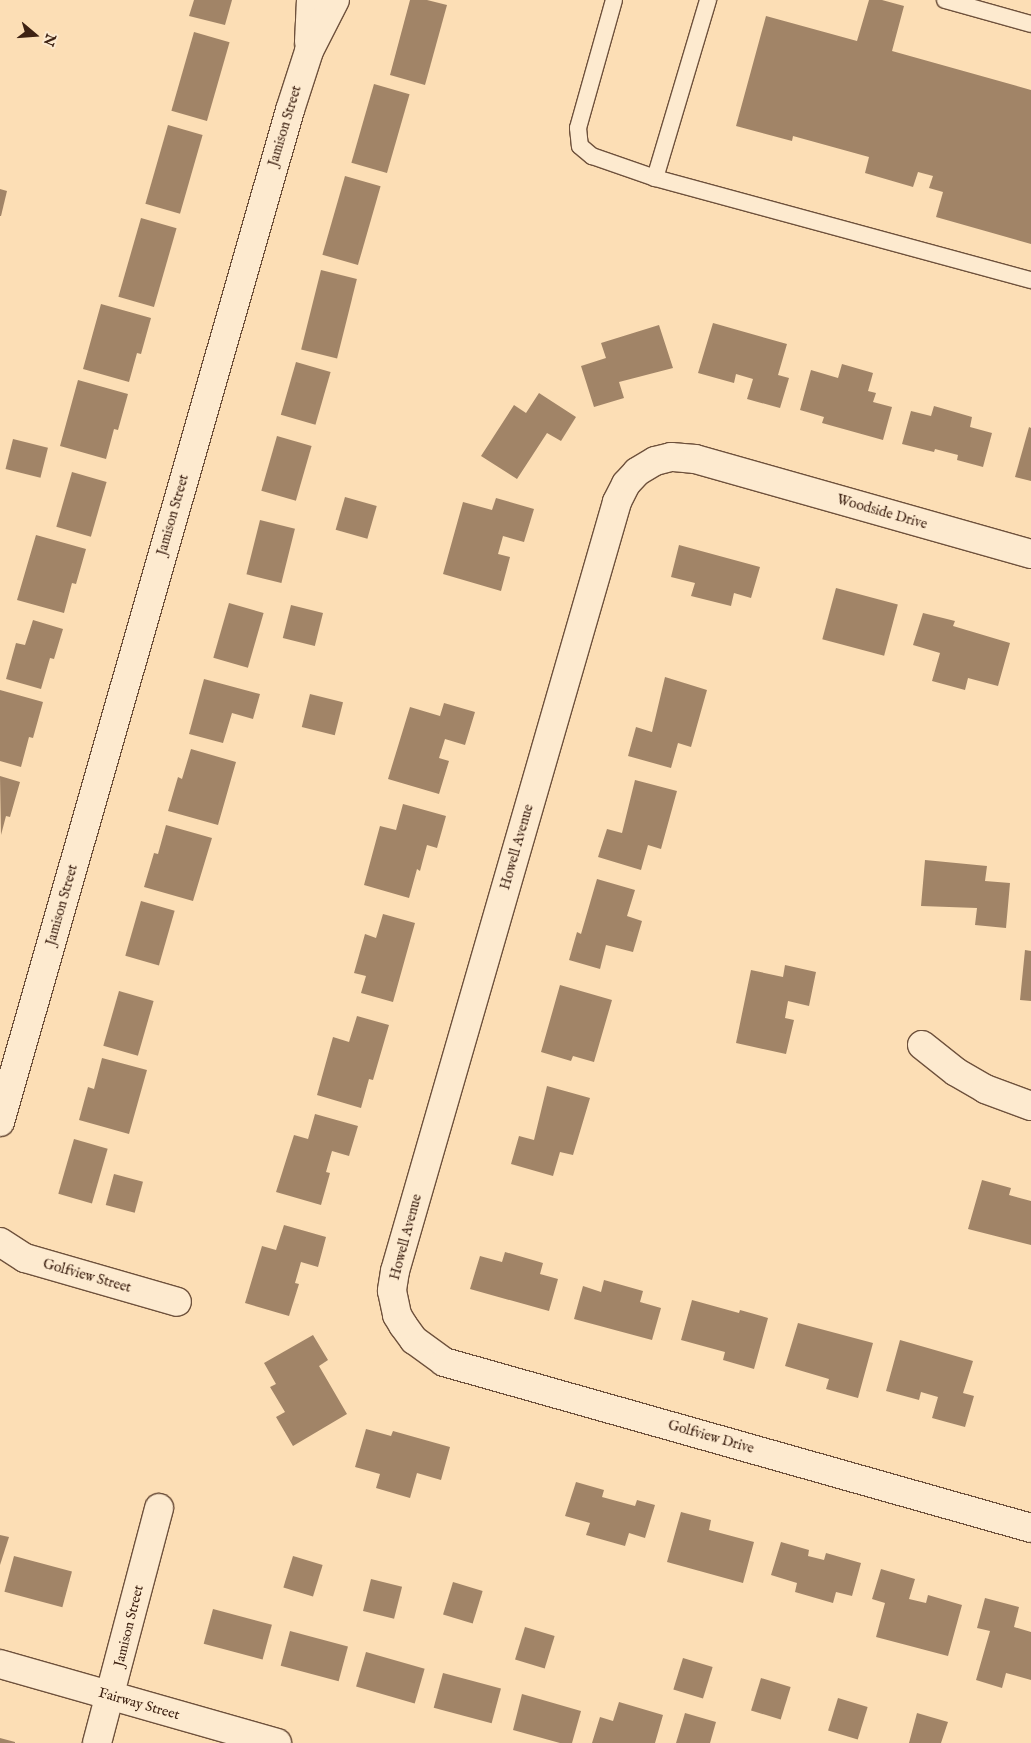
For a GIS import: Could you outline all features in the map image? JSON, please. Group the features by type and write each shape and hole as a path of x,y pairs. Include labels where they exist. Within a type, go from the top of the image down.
{"street":[{"path":"309,51 311,0"},
{"name":"Jamison Street","path":"0,1122 287,120 309,51 335,0"},
{"name":"Howell Avenue","path":"403,1325 398,1315 392,1291 395,1271 617,502 626,484 637,472 655,461 671,457 695,459 733,470"},
{"name":"Woodside Drive","path":"733,470 1031,554"},
{"path":"922,1045 956,1072 985,1089 1031,1106"},
{"name":"Golfview Street","path":"0,1242 25,1258 176,1302"},
{"name":"Golfview Drive","path":"403,1325 414,1340 444,1362 1031,1528"},
{"name":"Jamison Street","path":"97,1743 111,1696 159,1508"},
{"name":"Fairway Street","path":"0,1664 278,1743"}],"lane":[{"path":"614,0 578,128 580,146 592,156 655,178 1031,280"},
{"path":"655,178 708,0"},
{"path":"945,0 1031,24"}],"building":[{"path":"194,0 232,0 225,25 189,16"},
{"path":"410,0 427,0 447,5 425,85 390,75"},
{"path":"869,0 882,0 904,6 892,51 1031,90 1031,244 936,217 943,192 929,188 933,176 918,172 913,187 865,173 869,157 793,136 792,141 736,126 766,16 857,41"},
{"path":"194,32 230,42 207,121 171,111"},
{"path":"374,84 410,94 387,173 351,163"},
{"path":"168,125 203,135 180,214 145,204"},
{"path":"345,176 381,186 358,265 322,255"},
{"path":"0,189 7,191 1,216 0,216"},
{"path":"141,218 177,228 154,307 118,297"},
{"path":"321,270 357,279 337,359 301,350"},
{"path":"101,304 151,318 141,354 137,353 129,382 83,369"},
{"path":"713,323 787,344 778,375 789,378 780,408 747,399 753,379 736,374 734,383 698,373"},
{"path":"659,325 673,368 619,382 624,398 594,407 581,366 606,358 601,343"},
{"path":"296,362 331,372 315,425 281,415"},
{"path":"842,364 873,373 868,391 876,393 873,402 892,407 883,440 822,423 824,417 800,410 811,370 838,378"},
{"path":"78,380 128,394 118,430 114,429 106,459 60,446"},
{"path":"539,393 576,417 561,441 547,433 517,479 481,456 514,405 526,413"},
{"path":"934,406 972,417 970,427 992,433 983,467 957,460 958,455 935,449 934,452 902,444 911,411 931,416"},
{"path":"1029,427 1031,428 1031,481 1015,477"},
{"path":"277,436 312,446 296,501 261,491"},
{"path":"13,439 48,448 40,478 6,469"},
{"path":"72,472 107,482 91,537 56,527"},
{"path":"345,497 377,506 367,539 336,530"},
{"path":"496,498 534,509 524,542 503,536 498,554 510,557 501,591 443,574 463,502 492,510"},
{"path":"260,520 295,529 281,583 246,574"},
{"path":"36,535 86,549 76,584 72,583 64,613 17,600"},
{"path":"679,545 760,567 751,598 734,593 731,606 691,596 695,583 671,577"},
{"path":"836,588 898,605 884,656 822,639"},
{"path":"229,603 264,613 248,668 213,658"},
{"path":"291,605 323,613 315,646 283,638"},
{"path":"923,613 955,621 953,626 1010,643 998,686 968,678 965,690 932,681 940,653 913,645"},
{"path":"33,620 63,629 54,659 50,658 41,689 6,679 16,643 25,645"},
{"path":"665,677 707,690 691,747 678,743 671,768 628,756 636,727 652,732"},
{"path":"204,679 260,694 253,719 232,713 223,743 189,734"},
{"path":"0,690 43,702 33,738 29,737 21,767 0,761"},
{"path":"310,694 343,702 335,735 302,727"},
{"path":"444,703 475,712 465,745 445,739 439,758 449,761 439,794 388,779 410,707 440,716"},
{"path":"191,749 236,762 218,825 168,811 178,777 182,779"},
{"path":"0,776 20,782 10,817 6,816 1,835"},
{"path":"635,780 677,791 661,849 648,845 641,870 598,857 607,829 622,833"},
{"path":"403,804 446,816 437,848 427,845 420,871 417,869 409,898 364,885 380,826 396,830"},
{"path":"166,825 212,838 193,901 144,887 154,853 158,854"},
{"path":"925,860 987,866 985,881 1010,883 1006,928 975,925 977,908 921,906"},
{"path":"597,879 635,890 627,916 642,921 633,952 606,945 600,969 569,960 577,932 581,934"},
{"path":"141,901 175,911 159,965 125,956"},
{"path":"383,914 415,923 393,1002 361,993 366,976 354,973 365,934 376,938"},
{"path":"1025,950 1031,951 1031,1001 1020,1000"},
{"path":"785,965 816,972 809,1006 788,1001 785,1018 794,1020 786,1054 736,1043 751,970 783,977"},
{"path":"560,985 612,1000 594,1062 573,1056 571,1061 541,1052"},
{"path":"119,991 154,1001 138,1056 103,1046"},
{"path":"357,1016 389,1025 373,1080 369,1079 361,1108 317,1095 333,1037 349,1042"},
{"path":"102,1058 147,1070 129,1134 79,1120 88,1087 94,1089"},
{"path":"547,1086 590,1098 573,1155 560,1152 553,1176 511,1164 519,1136 534,1140"},
{"path":"315,1114 358,1126 349,1156 332,1151 326,1172 330,1173 321,1205 276,1192 294,1135 308,1139"},
{"path":"74,1139 108,1149 92,1203 58,1194"},
{"path":"114,1174 143,1182 135,1213 106,1205"},
{"path":"982,1180 1011,1188 1009,1195 1031,1201 1031,1245 968,1229"},
{"path":"284,1225 326,1237 318,1267 301,1262 295,1283 299,1284 289,1316 245,1303 262,1246 276,1250"},
{"path":"505,1252 543,1263 540,1274 558,1279 549,1311 470,1289 480,1256 502,1262"},
{"path":"604,1280 643,1291 640,1302 661,1308 652,1340 574,1319 583,1286 601,1292"},
{"path":"692,1300 739,1313 740,1310 768,1318 754,1369 723,1360 725,1352 681,1340"},
{"path":"798,1323 873,1343 858,1398 826,1389 829,1379 785,1366"},
{"path":"313,1335 328,1360 319,1366 347,1414 293,1446 276,1417 285,1412 270,1387 276,1384 264,1363"},
{"path":"900,1340 973,1361 963,1393 974,1396 965,1427 932,1418 938,1397 921,1392 919,1400 886,1391"},
{"path":"366,1429 391,1436 393,1431 450,1447 441,1480 417,1473 410,1498 376,1488 380,1474 355,1467"},
{"path":"576,1482 604,1490 602,1497 635,1506 637,1500 655,1505 645,1538 629,1533 625,1546 586,1535 590,1523 565,1516"},
{"path":"681,1512 711,1520 709,1530 754,1542 743,1583 667,1562"},
{"path":"0,1535 9,1537 0,1565"},
{"path":"781,1542 809,1550 808,1556 824,1560 826,1553 861,1563 852,1596 836,1592 833,1603 795,1592 797,1583 771,1575"},
{"path":"14,1556 72,1572 62,1607 4,1592"},
{"path":"293,1556 323,1565 313,1597 283,1588"},
{"path":"881,1569 915,1579 909,1599 926,1603 928,1595 962,1605 948,1656 876,1637 885,1603 872,1599"},
{"path":"371,1579 402,1587 394,1619 363,1611"},
{"path":"453,1582 483,1591 473,1624 443,1615"},
{"path":"985,1598 1019,1607 1014,1627 1031,1632 1031,1680 1006,1673 1002,1688 976,1680 990,1631 977,1628"},
{"path":"213,1609 272,1625 263,1660 204,1644"},
{"path":"525,1627 555,1636 545,1669 515,1660"},
{"path":"290,1631 348,1647 339,1681 281,1666"},
{"path":"366,1652 425,1669 415,1703 356,1687"},
{"path":"683,1658 713,1667 703,1699 673,1690"},
{"path":"443,1673 501,1689 492,1723 434,1708"},
{"path":"761,1678 791,1687 781,1720 751,1711"},
{"path":"522,1694 581,1711 572,1743 560,1743 513,1730"},
{"path":"838,1698 868,1707 858,1740 828,1731"},
{"path":"619,1702 663,1715 655,1743 592,1743 600,1717 613,1721"},
{"path":"685,1713 716,1722 710,1743 676,1743"},
{"path":"917,1713 948,1722 941,1743 909,1743"},
{"path":"0,1738 15,1742 15,1743 0,1743"}]}
